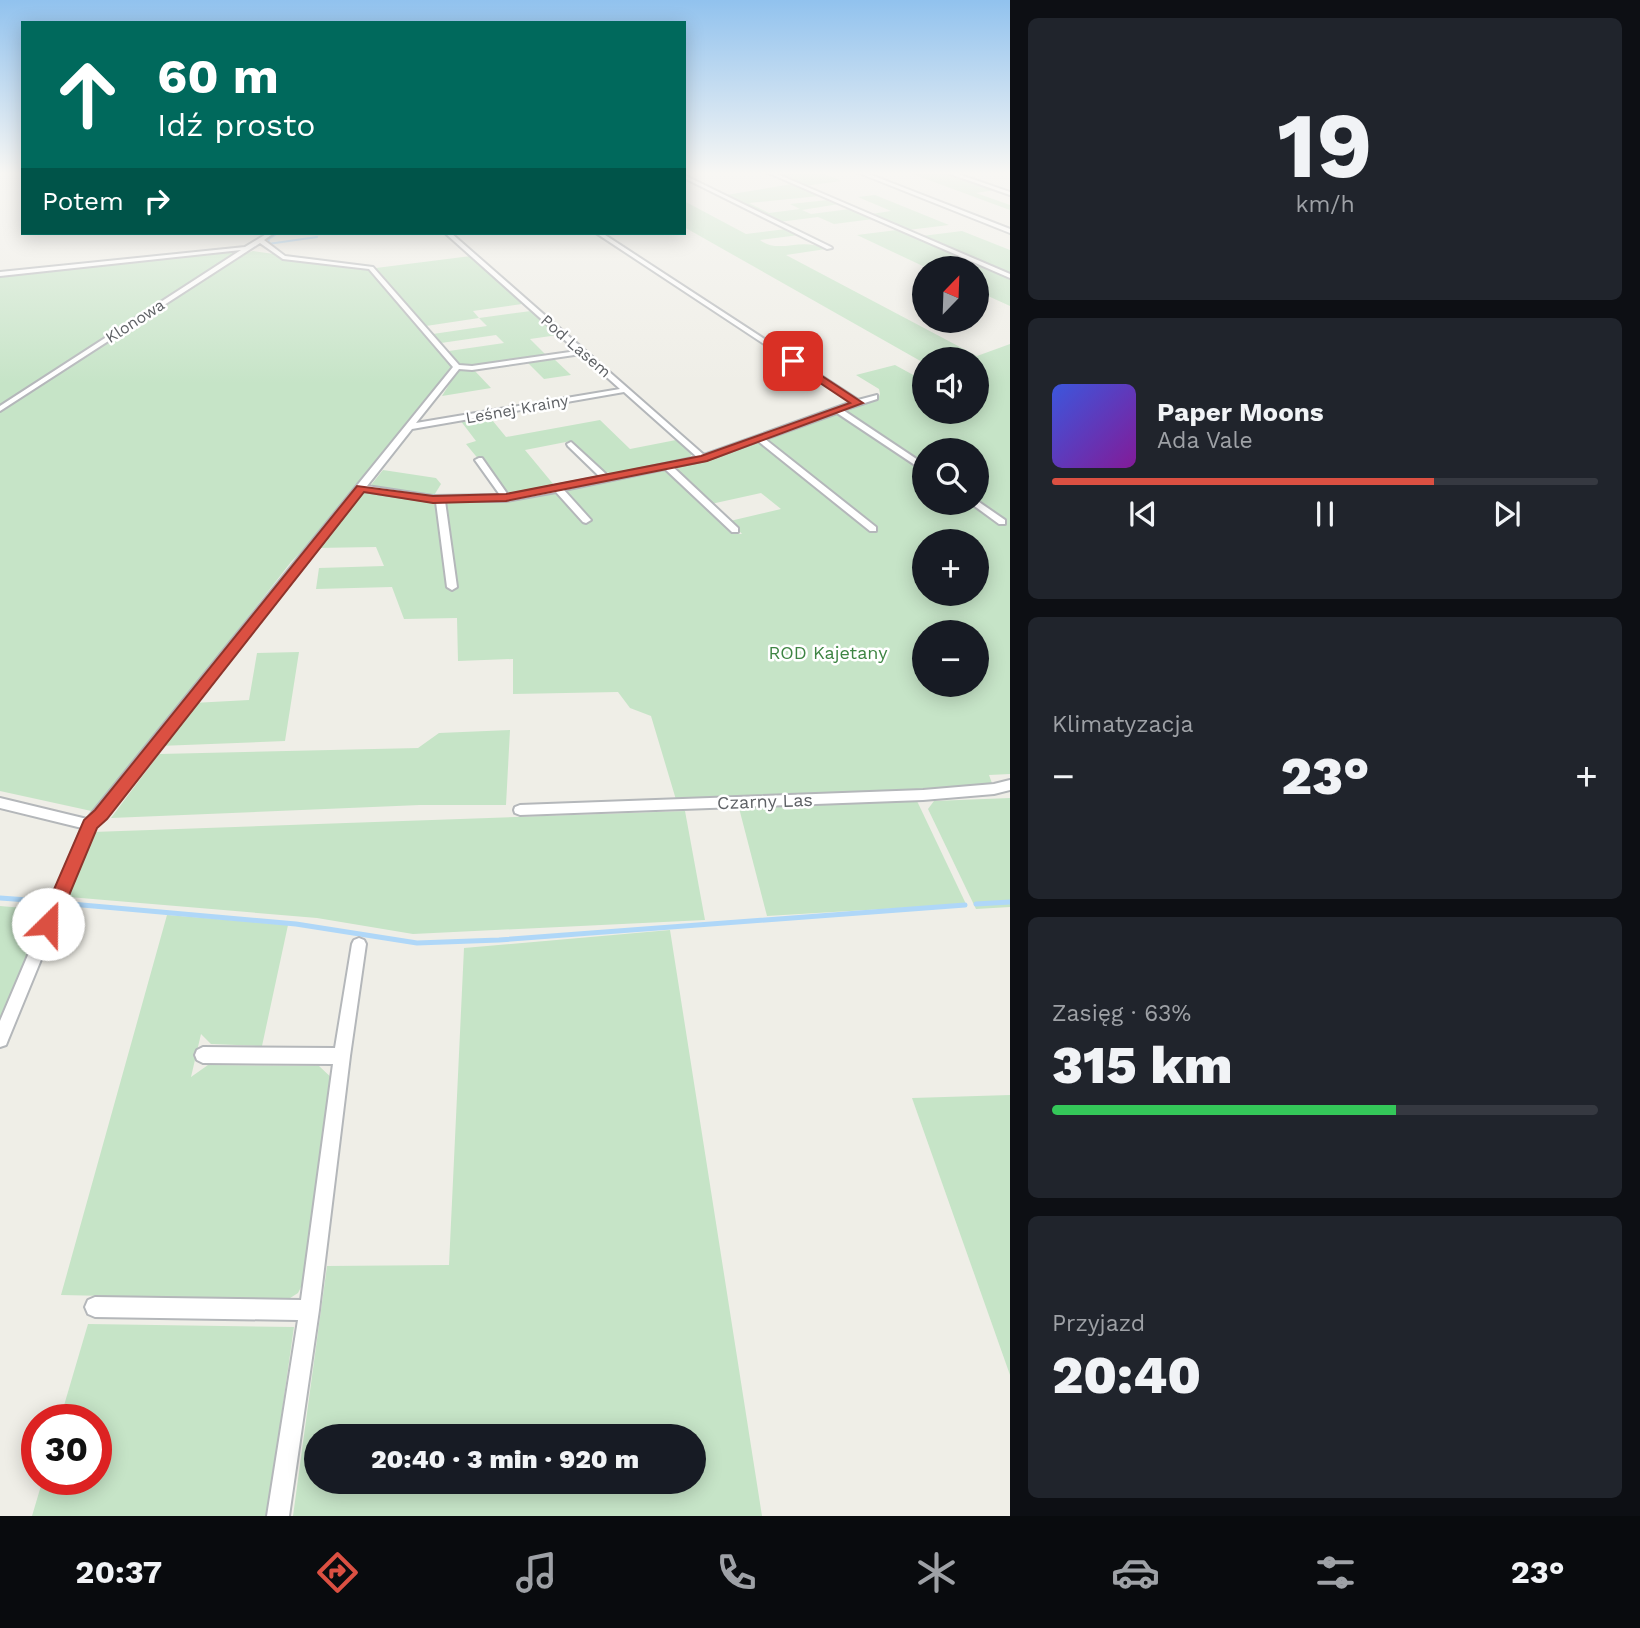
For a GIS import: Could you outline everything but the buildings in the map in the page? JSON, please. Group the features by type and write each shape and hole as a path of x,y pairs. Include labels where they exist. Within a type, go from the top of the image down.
{"street":[{"name":"Klonowa","path":"0,409 257,242"},
{"path":"263,242 287,258 371,268 457,367 472,368 582,352"},
{"name":"Pod Lasem","path":"458,242 703,458"},
{"path":"612,242 858,403"},
{"path":"816,242 829,248"},
{"path":"932,242 1010,275"},
{"path":"0,274 247,248"},
{"path":"0,1040 90,824 101,814 457,367"},
{"name":"Leśnej Krainy","path":"409,427 626,390"},
{"path":"361,488 440,499 506,498 558,489 703,458 874,397"},
{"path":"839,411 912,460"},
{"path":"760,439 873,529"},
{"path":"571,444 606,478"},
{"path":"479,460 506,498"},
{"path":"667,466 735,530"},
{"path":"558,489 586,520"},
{"path":"440,499 452,587"},
{"path":"989,513 1002,522"},
{"name":"Czarny Las","path":"520,810 923,795 1010,785"},
{"path":"0,803 90,824"},
{"path":"278,1516 359,944"},
{"path":"203,1055 342,1056"},
{"path":"94,1307 309,1310"}],"green space":[{"path":"710,242 763,242 775,246 817,245 826,249 786,255 912,322 912,333 934,333 960,347 912,347 912,356"},
{"path":"871,242 924,242 957,256 912,256 912,261"},
{"path":"935,242 989,242 1010,250 1010,274 989,265 989,256 968,256"},
{"path":"241,250 0,405 0,275"},
{"path":"253,251 376,268 471,256 522,304 473,311 479,318 426,326 384,282 396,302 452,368 313,540 291,562 96,812 0,791 0,412 239,256"},
{"path":"989,270 1010,279 1010,306 989,296"},
{"path":"531,311 558,335 530,339 546,355 470,366 460,365 449,351 504,343 496,335 441,343 433,334 487,326 479,318"},
{"name":"ROD Kajetany","path":"1010,344 1010,774 989,775 993,786 776,795 677,803 651,716 630,708 618,692 513,694 513,659 458,661 457,618 404,619 392,587 316,589 319,568 384,566 376,547 315,548 362,490 429,501 438,506 447,589 457,588 446,501 499,500 556,491 582,521 590,519 564,489 665,470 734,534 742,534 730,521 781,509 761,493 711,504 675,468 711,459 755,442 760,443 871,531 878,530 763,439 838,413 912,463 912,515 988,515 1000,523 1007,522 989,509 989,438 912,438 912,457 844,411 878,399 880,394 879,389 856,375 895,365 912,374 912,424 989,424 989,352"},
{"path":"553,358 571,375 544,379 527,362"},
{"path":"458,370 474,370 491,388 442,396"},
{"path":"488,415 506,437 600,420 630,449 676,440 692,454 689,458 613,474 603,471 571,441 525,450 554,485 507,494 466,444 476,441 460,420"},
{"path":"383,470 436,478 441,484 433,497 376,489 371,485"},
{"path":"299,652 285,741 159,746 193,703 249,700 257,653"},
{"path":"510,730 506,805 420,805 111,818 159,754 418,748 439,733"},
{"path":"1010,798 1010,907 976,909 928,809 934,801"},
{"path":"917,801 966,904 767,916 739,808"},
{"path":"685,811 705,920 413,934 317,918 69,897 93,832"},
{"path":"0,906 47,910 0,1025"},
{"path":"167,915 288,925 262,1046 211,1044 201,1034 191,1077 208,1065 319,1066 335,1081 305,1279 298,1293 287,1300 61,1295"},
{"path":"670,930 762,1516 293,1516 304,1435 304,1494 706,1494 706,1424 306,1424 327,1266 449,1265 464,948"},
{"path":"1010,1095 1010,1375 912,1098"},
{"path":"88,1324 294,1327 267,1516 32,1516 38,1495 112,1495 112,1404 64,1404"}],"waterway":[{"path":"268,242 268,244 284,242"},
{"path":"0,898 42,901"},
{"path":"976,904 1010,902"},
{"path":"71,904 296,924 417,943 499,940 965,905"}],"route":[{"path":"48,924 90,824 101,814 295,567 361,488 433,499 506,498 703,458 858,403 793,361"}]}
